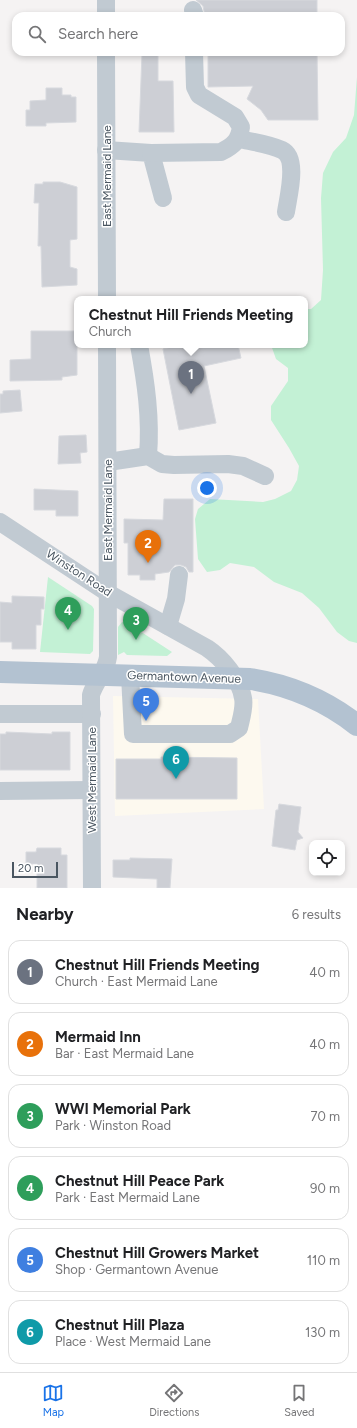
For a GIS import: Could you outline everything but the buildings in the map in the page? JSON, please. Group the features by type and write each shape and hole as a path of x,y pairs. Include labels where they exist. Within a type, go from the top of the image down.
{"main road":[{"name":"Germantown Avenue","path":"0,672 130,675 235,679 266,682 299,691 328,705 356,725"}],"street":[{"path":"106,0 106,12"},
{"name":"East Mermaid Lane","path":"106,56 107,296"},
{"path":"106,150 151,153 220,152 230,148 239,139 241,127 235,117 206,101 199,95 195,86 194,56"},
{"path":"239,139 283,150 289,156 292,172 286,212"},
{"path":"151,153 163,198"},
{"name":"East Mermaid Lane","path":"102,674 108,657 108,348"},
{"path":"140,348 149,406 150,429 148,456"},
{"path":"108,462 148,456 162,464 174,466 243,466 265,476"},
{"name":"Winston Road","path":"0,522 108,593 218,655 235,679 244,698 239,728 230,734 133,734 130,675"},
{"path":"168,626 176,599 179,575"},
{"name":"West Mermaid Lane","path":"92,888 91,790 93,689 102,674"},
{"path":"0,714 92,714"},
{"path":"0,791 91,790"}],"shaded area":[{"path":"113,696 258,699 264,809 115,816"}],"green space":[{"path":"357,77 357,643 349,641 337,632 319,608 302,593 274,582 254,567 230,563 220,570 207,572 198,559 195,519 198,509 210,499 263,502 275,499 291,491 297,480 299,466 271,420 271,406 288,381 288,368 276,359 272,348 308,348 308,309 311,309 321,300 323,270 321,198 323,173 333,152 346,138 354,115"},
{"path":"48,577 92,606 94,609 93,651 90,654 40,652"},
{"path":"122,622 129,624 172,652 167,656 127,655 124,652 118,655 118,627"}],"place":[{"name":"Chestnut Hill Friends Meeting","path":"191,394"},
{"name":"Mermaid Inn","path":"148,563"},
{"name":"Chestnut Hill Peace Park","path":"68,630"},
{"name":"WWI Memorial Park","path":"136,640"},
{"name":"Chestnut Hill Growers Market","path":"146,721"},
{"name":"Chestnut Hill Plaza","path":"176,779"}]}
